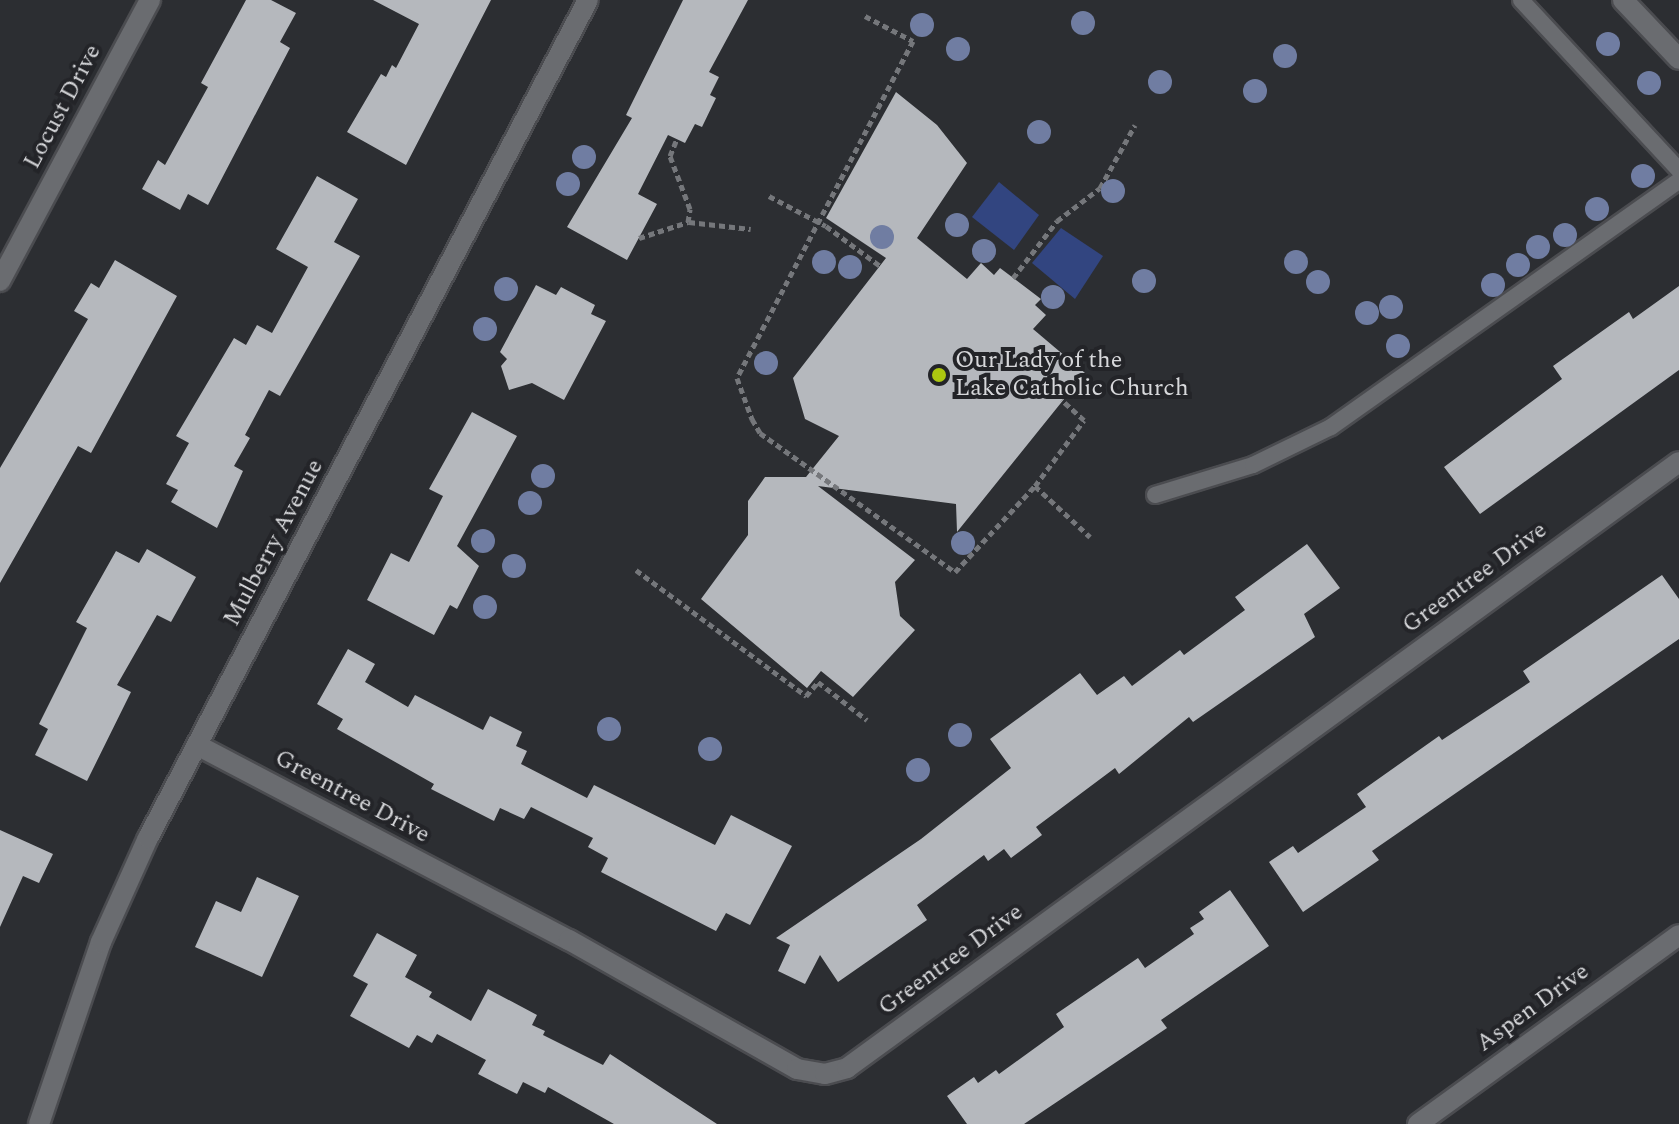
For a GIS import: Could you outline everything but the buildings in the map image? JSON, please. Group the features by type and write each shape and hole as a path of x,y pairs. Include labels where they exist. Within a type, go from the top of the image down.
{"street":[{"name":"Locust Drive","path":"0,281 150,0"},
{"name":"Mulberry Avenue","path":"39,1124 101,942 197,745 588,0"},
{"path":"1623,0 1679,59"},
{"name":"Greentree Drive","path":"197,745 569,940 797,1069 825,1074 847,1068 1679,462"},
{"name":"Aspen Drive","path":"1418,1124 1679,935"}],"lane":[{"path":"1521,0 1679,170"},
{"path":"1155,495 1253,465 1331,427 1679,181"}],"path":[{"path":"865,16 913,41 737,378 760,433 955,572 1035,486 1084,420 1062,400"},
{"path":"1013,278 1057,221 1100,188 1135,125"},
{"path":"677,139 670,156 686,195 688,222"},
{"path":"769,196 817,222 880,266"},
{"path":"639,238 688,222 751,229"},
{"path":"1035,486 1090,537"},
{"path":"636,570 806,696 818,682 867,720"}],"shaded area":[{"path":"999,182 1039,215 1014,250 972,217"},
{"path":"1061,228 1103,256 1075,299 1032,263"}],"place":[{"name":"Our Lady of the Lake Catholic Church","path":"939,375"}]}
